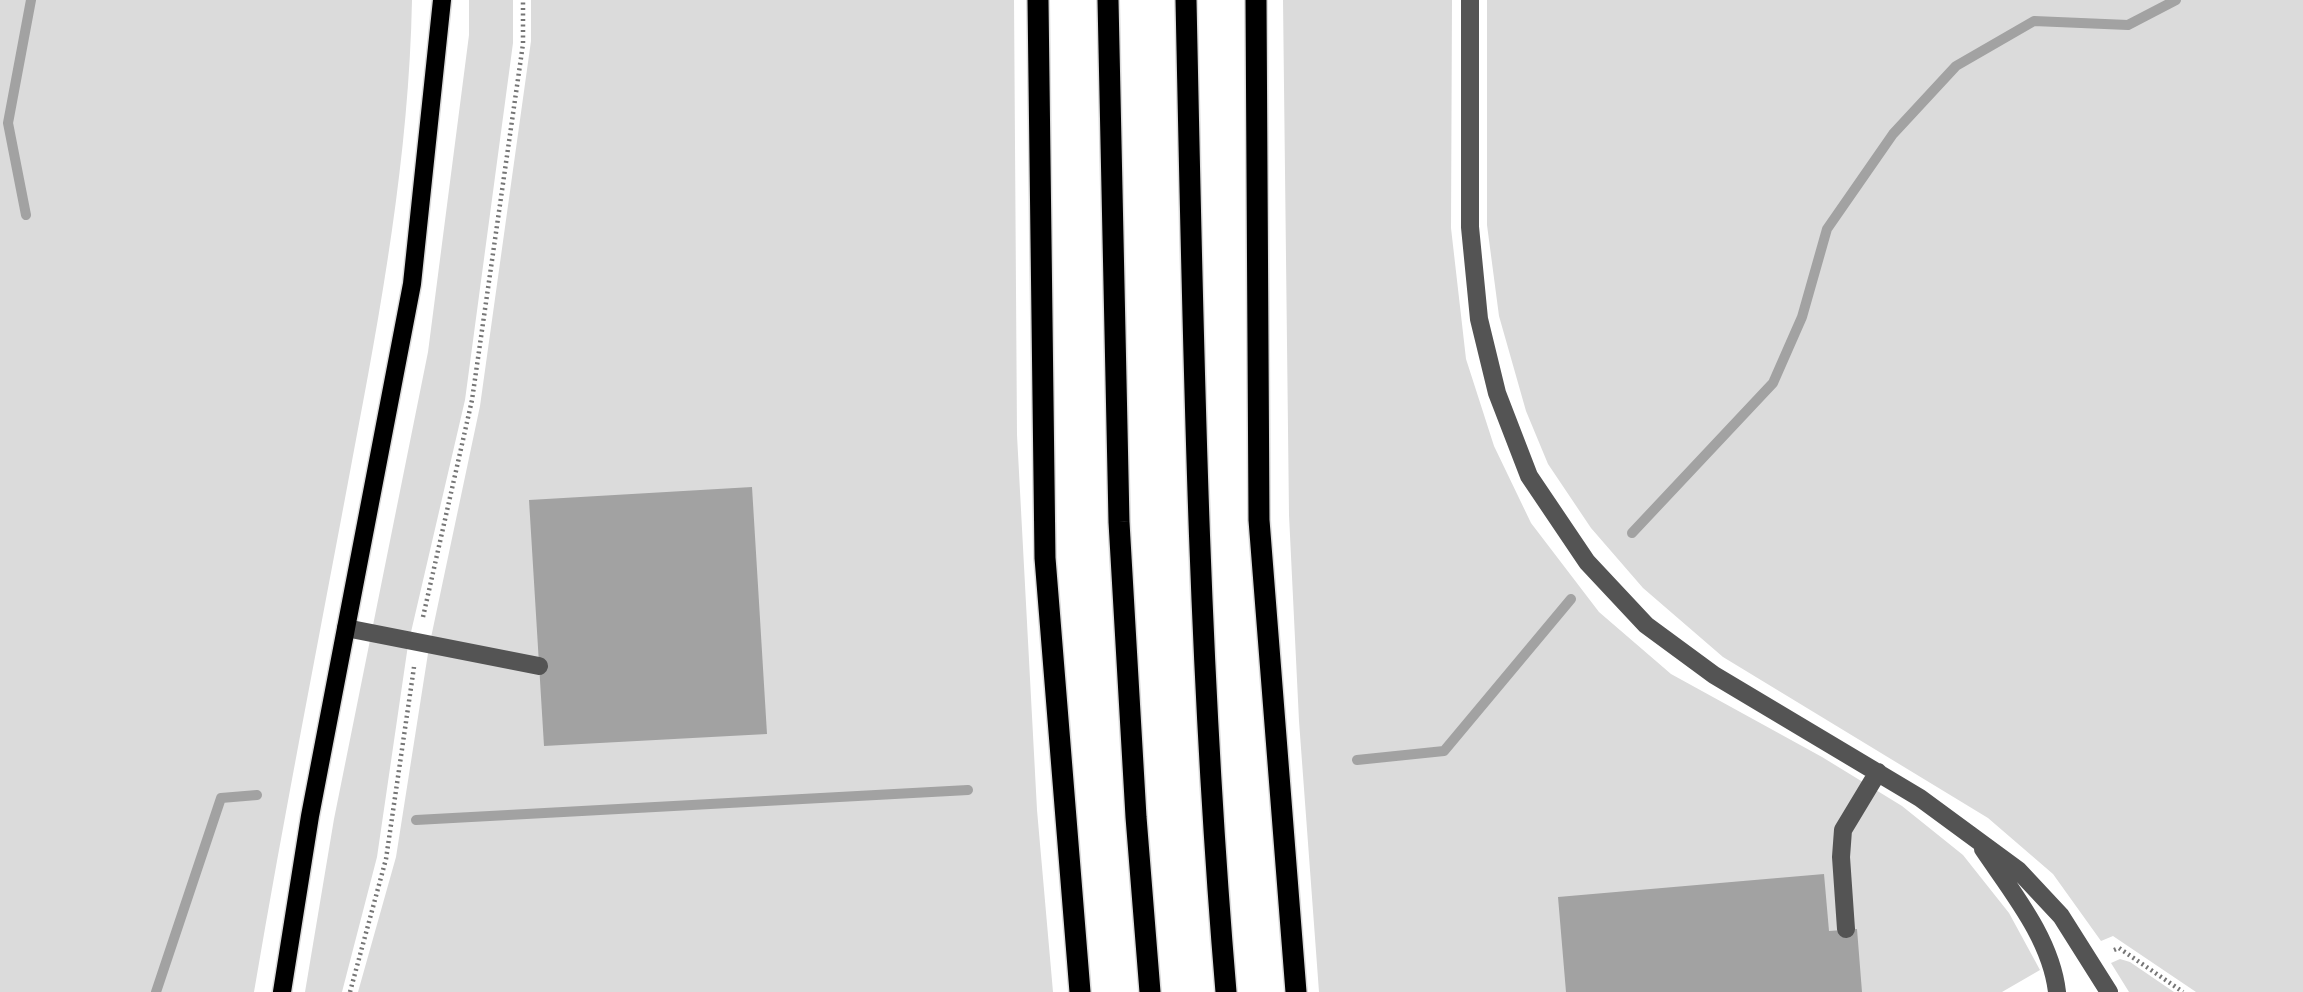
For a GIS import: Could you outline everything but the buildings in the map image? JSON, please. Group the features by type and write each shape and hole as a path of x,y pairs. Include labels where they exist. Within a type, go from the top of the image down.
{"highway":[{"path":"1038,0 1045,558 1080,992"},
{"path":"1108,0 1119,522 1136,817 1150,992"},
{"path":"1186,0 1197,510 1212,816 1226,992"},
{"path":"1256,0 1259,520 1296,992"}],"main road":[{"path":"282,992 310,816 412,284 442,0"}],"lane":[{"path":"1470,0 1470,227 1479,319 1497,393 1529,476 1587,562 1646,625 1714,675 1878,772 1973,834 2018,870 2061,916 2109,992"},
{"path":"346,628 539,666"},
{"path":"1846,929 1840,857 1843,830 1878,772"},
{"path":"1973,834 2028,916 2055,975 2057,992"}],"path":[{"path":"350,992 386,859 417,642 472,400 523,44 523,0"}],"shaded area":[{"path":"0,0 412,0 405,116 383,289 254,992 0,992"},
{"path":"469,0 513,0 513,43 465,400 408,645 377,857 342,992 305,992 334,819 428,352 469,35"},
{"path":"531,0 1014,0 1017,435 1037,810 1053,992 358,992 396,857 429,647 480,406 531,41"},
{"path":"1283,0 1452,0 1451,228 1466,359 1494,446 1531,523 1599,612 1671,674 1822,757 1902,806 1963,855 2009,913 2040,970 2002,992 1319,992 1299,721 1289,515"},
{"path":"1487,0 2303,0 2303,992 2196,992 2113,936 2101,941 2053,874 1988,818 1723,657 1643,588 1591,528 1548,464 1526,411 1499,316 1487,225"},
{"path":"752,487 767,734 544,746 529,500"},
{"path":"1824,874 1829,931 1857,929 1862,992 1566,992 1558,897"},
{"path":"2120,959 2130,962 2174,992 2129,992 2111,963"}],"waterway":[{"path":"26,215 8,123 31,0"},
{"path":"1632,533 1773,383 1802,317 1827,229 1893,134 1956,66 2034,21 2128,25 2176,0"},
{"path":"1357,760 1444,751 1571,599"},
{"path":"416,820 968,790"},
{"path":"156,992 221,798 257,795"}]}
